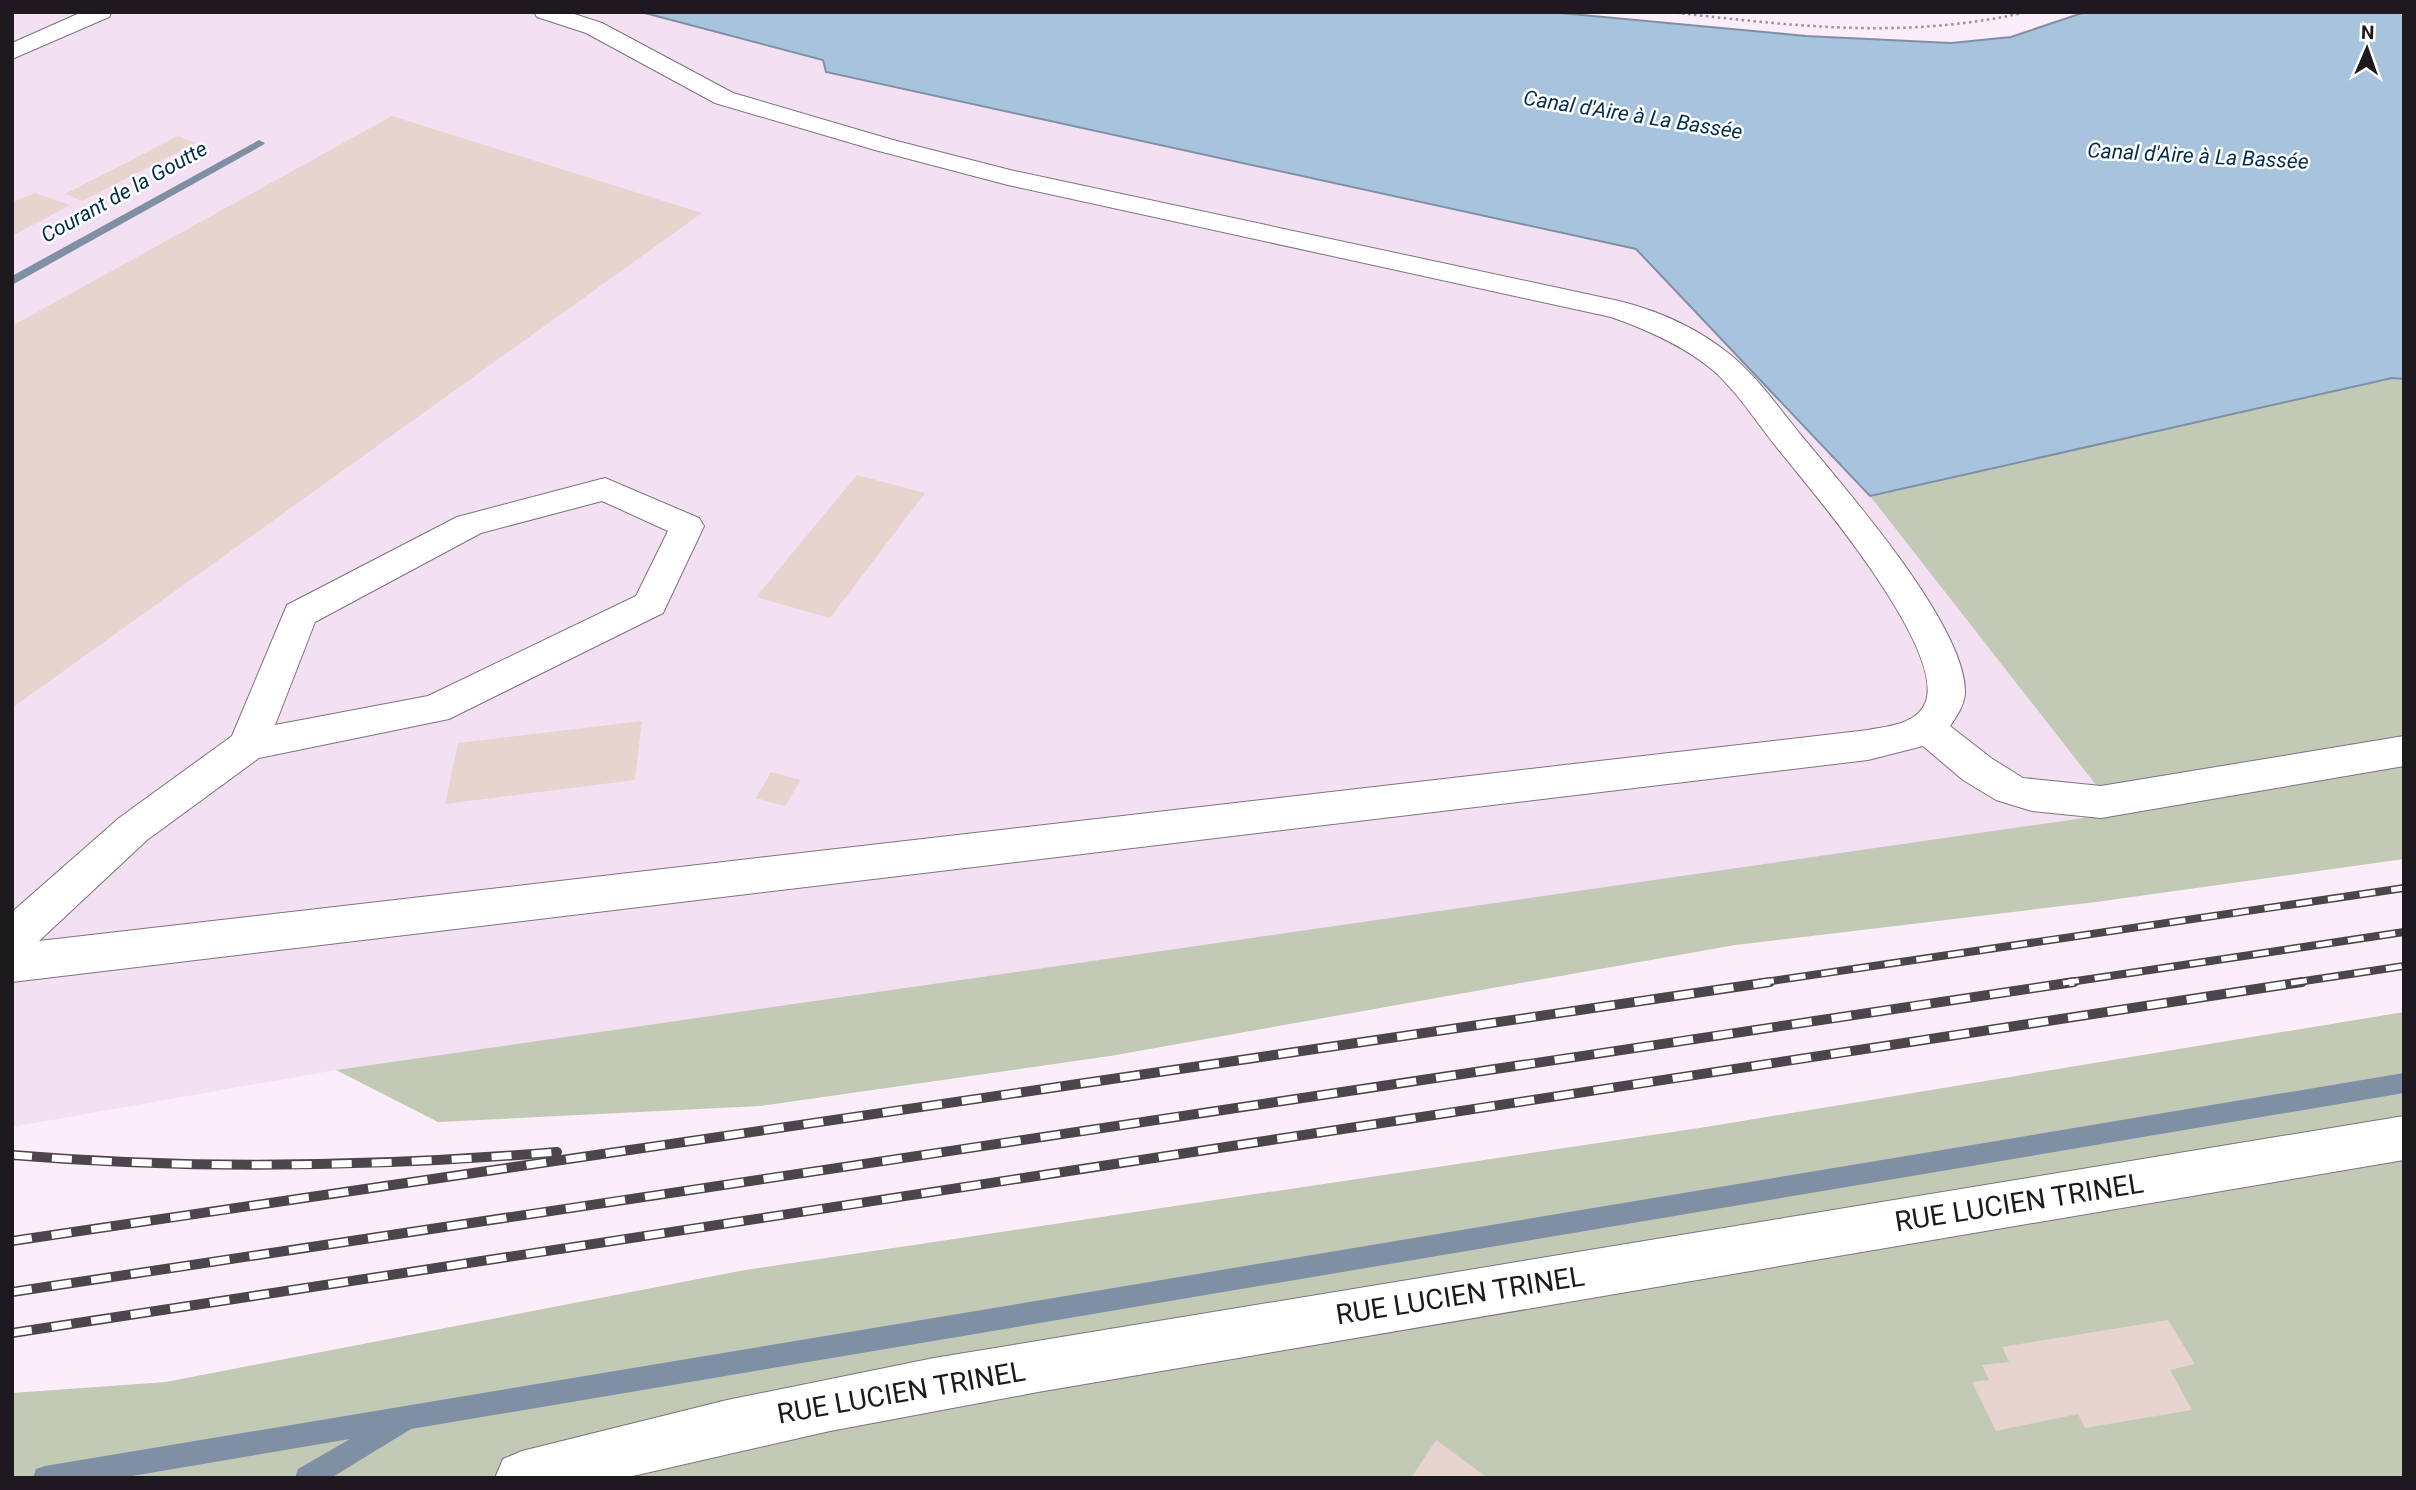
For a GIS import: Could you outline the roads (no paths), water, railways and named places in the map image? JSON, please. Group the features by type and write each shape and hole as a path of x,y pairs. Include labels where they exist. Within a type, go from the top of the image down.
{"street":[{"path":"12,52 101,12"},
{"path":"12,963 1868,744 1906,737 1927,728 1941,713 1947,689 1940,659 1920,620 1852,517 1734,374 1699,346 1661,324 1619,310 1008,177 884,145 724,98 619,40 545,12"},
{"path":"12,939 133,830 248,745 436,709 650,604 687,526 605,489 469,525 300,614 248,745"},
{"path":"1927,728 1972,765 2011,789 2057,798 2101,802 2404,751"},
{"name":"RUE LUCIEN TRINEL","path":"522,1478 646,1443 833,1403 1129,1350 2404,1138"}],"water":[{"name":"Canal d'Aire à La Bassée","path":"641,12 1550,12 1806,36 1951,43 2011,37 2085,12 2404,12 2404,379 2392,378 1870,496 1636,249 826,72 823,60"}],"waterway":[{"name":"Courant de la Goutte","path":"12,281 259,143"},
{"path":"45,1478 2404,1083"},
{"path":"307,1478 401,1423"}],"railway":[{"path":"1758,983 2404,888"},
{"path":"2063,983 2404,932"},
{"path":"2291,983 2404,966"},
{"path":"12,1241 1770,982"},
{"path":"12,1292 2074,982"},
{"path":"12,1333 2302,982"},
{"path":"12,1155 148,1163 284,1165 421,1161 557,1152"}]}
